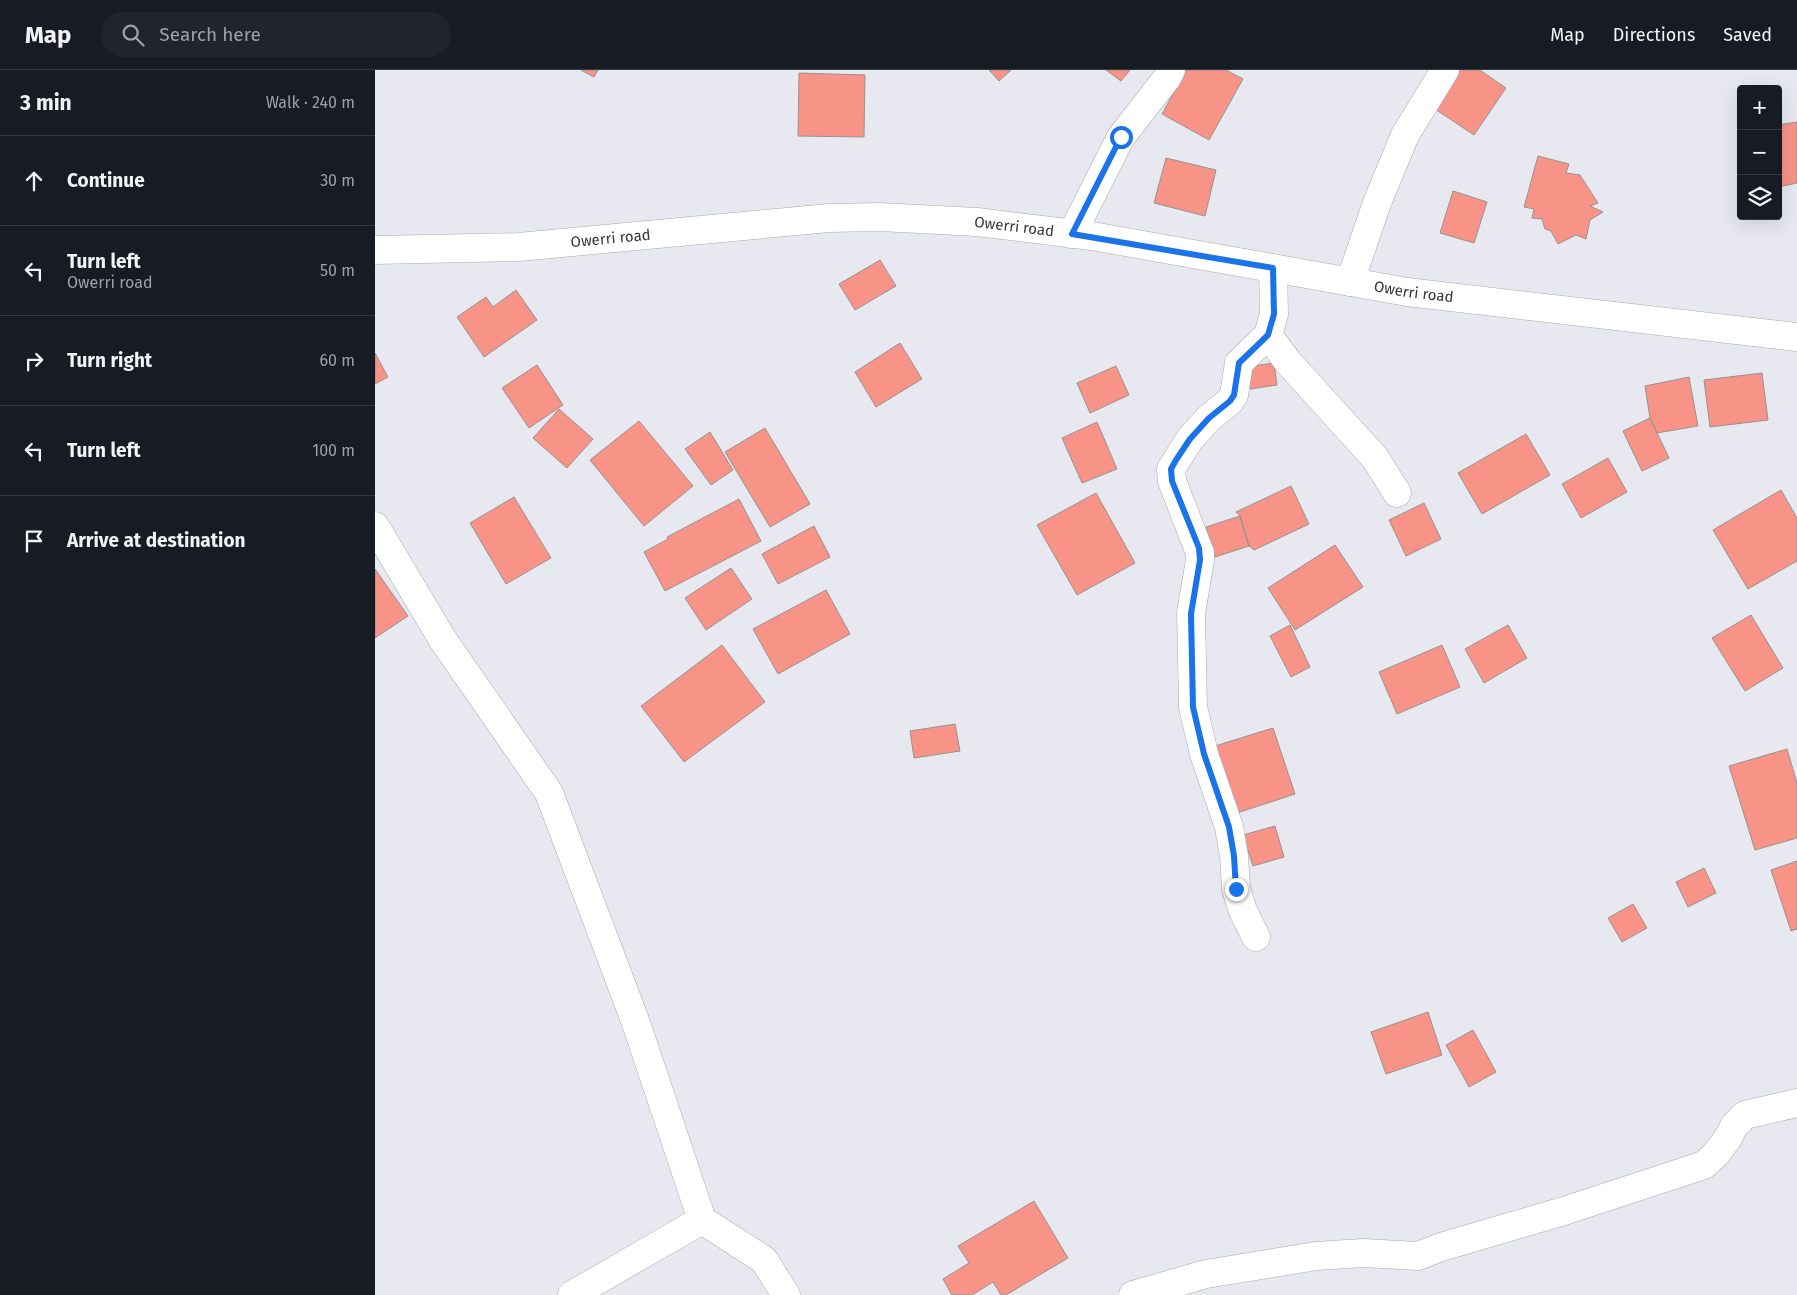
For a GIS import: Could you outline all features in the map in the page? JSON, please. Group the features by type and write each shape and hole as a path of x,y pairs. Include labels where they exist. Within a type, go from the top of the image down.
{"street":[{"path":"1072,234 1121,137 1167,78 1171,70"},
{"path":"1350,282 1377,203 1405,135 1445,70"},
{"name":"Owerri road","path":"375,250 519,247 829,218 880,217 977,222 1072,234 1407,292 1797,337"},
{"path":"1256,937 1243,911 1236,889 1234,856 1229,827 1204,754 1193,707 1191,614 1200,552 1172,481 1171,469 1190,439 1209,418 1230,401 1234,395 1239,363 1268,335 1274,314 1273,268"},
{"path":"1268,335 1288,362 1375,458 1397,493"},
{"path":"375,526 443,640 549,793 635,1023 702,1220 764,1260 786,1295"},
{"path":"1133,1295 1206,1274 1316,1256 1363,1253 1418,1256 1441,1247 1564,1211 1704,1165 1716,1154 1734,1126 1745,1115 1797,1103"},
{"path":"572,1295 702,1220"}],"building":[{"path":"581,70 598,70 594,77"},
{"path":"989,70 1011,70 999,81"},
{"path":"1106,70 1130,70 1121,81"},
{"path":"1186,70 1226,70 1243,79 1209,140 1162,114"},
{"path":"1457,70 1480,70 1506,88 1474,135 1432,107"},
{"path":"799,73 865,75 864,137 798,136"},
{"path":"1797,122 1797,183 1782,186 1782,130 1782,124"},
{"path":"1538,156 1569,164 1566,173 1580,175 1598,203 1590,206 1603,212 1590,220 1586,239 1576,235 1558,244 1551,231 1545,229 1542,219 1532,218 1534,209 1524,207"},
{"path":"1166,158 1216,170 1205,216 1154,203"},
{"path":"1453,191 1487,202 1474,243 1440,233"},
{"path":"880,260 896,286 855,310 839,284"},
{"path":"516,290 537,320 484,357 457,317 486,297 493,307"},
{"path":"900,343 922,379 876,407 855,372"},
{"path":"375,353 388,377 375,384"},
{"path":"1274,363 1277,385 1250,389 1246,367"},
{"path":"537,365 563,405 529,428 502,388"},
{"path":"1116,366 1129,395 1090,413 1077,383"},
{"path":"1762,373 1768,420 1710,427 1704,380"},
{"path":"1689,377 1698,426 1657,433 1650,418 1645,386"},
{"path":"559,409 593,439 567,468 533,438"},
{"path":"1650,418 1669,458 1642,471 1623,431"},
{"path":"639,421 693,486 644,526 590,460"},
{"path":"1097,422 1117,469 1082,483 1062,438"},
{"path":"765,428 810,504 770,527 725,452"},
{"path":"710,432 733,470 711,485 685,449"},
{"path":"1526,434 1550,475 1482,514 1458,473"},
{"path":"1608,458 1627,492 1581,518 1562,484"},
{"path":"1291,486 1309,524 1254,550 1249,546 1240,516 1236,512"},
{"path":"1781,490 1797,518 1797,561 1748,589 1713,530"},
{"path":"1096,493 1135,563 1077,595 1037,525"},
{"path":"514,497 551,558 506,584 470,523"},
{"path":"739,499 761,541 665,591 644,552 668,539 667,537"},
{"path":"1424,503 1441,539 1406,556 1389,520"},
{"path":"1240,516 1249,546 1215,557 1206,527"},
{"path":"814,526 830,557 778,584 762,554"},
{"path":"1335,545 1363,587 1295,630 1268,588"},
{"path":"731,568 752,599 706,630 685,598"},
{"path":"375,569 408,616 375,638"},
{"path":"826,590 850,634 778,674 753,629"},
{"path":"1751,615 1783,668 1745,691 1712,638"},
{"path":"1290,625 1310,667 1291,677 1270,636"},
{"path":"1508,625 1527,658 1484,683 1465,649"},
{"path":"722,645 765,702 684,762 641,706"},
{"path":"1442,645 1460,687 1397,714 1379,672"},
{"path":"955,724 960,751 914,758 910,731"},
{"path":"1273,728 1295,794 1237,813 1215,746"},
{"path":"1787,749 1797,783 1797,838 1755,850 1729,766"},
{"path":"1275,826 1284,857 1253,866 1243,835"},
{"path":"1797,861 1797,929 1791,931 1771,870"},
{"path":"1704,868 1716,893 1688,907 1676,882"},
{"path":"1633,904 1647,928 1622,942 1608,918"},
{"path":"1428,1012 1442,1055 1386,1074 1371,1032"},
{"path":"1473,1030 1496,1072 1469,1087 1446,1045"},
{"path":"1034,1201 1068,1258 1006,1295 1001,1295 993,1282 972,1295 952,1295 943,1279 969,1263 958,1246"}],"route":[{"path":"1121,137 1072,234 1195,253 1273,268 1274,314 1268,335 1239,363 1234,395 1230,401 1209,418 1190,439 1171,469 1172,481 1199,548 1200,560 1191,614 1193,707 1204,754 1229,827 1234,856 1236,889"}]}
